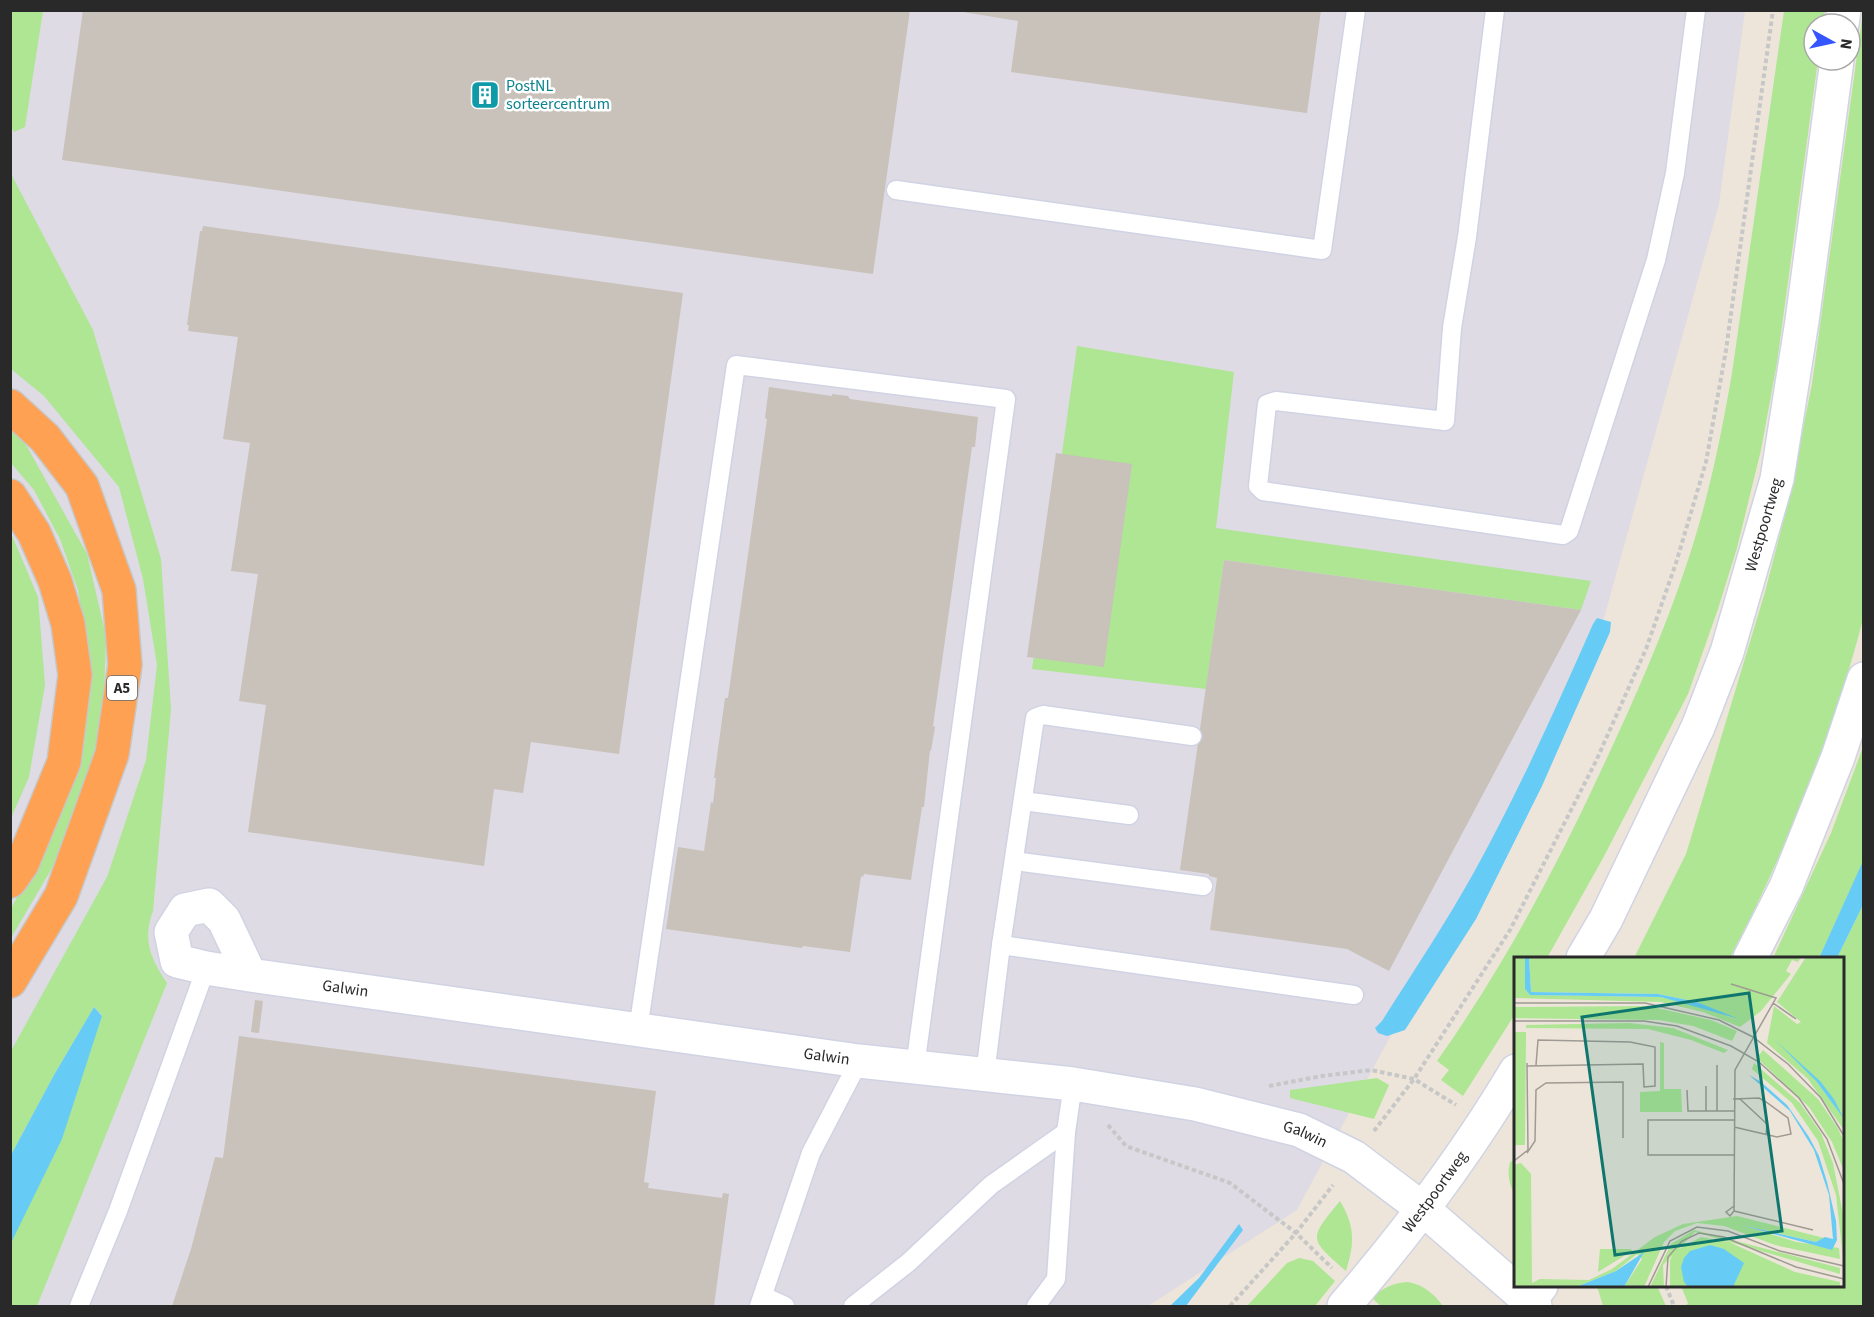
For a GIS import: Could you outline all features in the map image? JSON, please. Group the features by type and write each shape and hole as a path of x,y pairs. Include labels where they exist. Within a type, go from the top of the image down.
{"highway":[{"name":"A5","path":"10,406 45,438 82,486 119,590 125,665 112,754 61,896 10,981"},
{"path":"10,496 34,533 55,581 68,624 75,675 64,762 22,864 10,881"}],"street":[{"name":"Westpoortweg","path":"1583,957 1606,919 1698,728 1727,652 1767,512 1776,479 1802,321 1835,72"},
{"path":"1751,957 1786,887 1838,757 1863,679"},
{"name":"Galwin","path":"250,975 225,920 209,905 185,910 171,932 177,961 206,968 250,975 859,1061 1073,1084 1195,1104 1299,1130 1354,1157 1423,1209 1514,1285"},
{"name":"Westpoortweg","path":"1350,1299 1423,1209 1485,1123 1514,1073"},
{"name":"Galwin","path":"1516,1287 1532,1300"}],"lane":[{"path":"896,190 1322,250 1356,10"},
{"path":"1495,10 1467,237 1452,328 1444,421 1276,401 1267,404 1258,486 1263,491 1563,535 1569,531 1656,260 1675,173 1696,10"},
{"path":"638,1030 736,365 1006,399 915,1067"},
{"path":"985,1075 1001,945 1035,718 1043,715 1191,736"},
{"path":"1023,801 1129,815"},
{"path":"1014,861 1203,886"},
{"path":"1001,945 1354,995"},
{"path":"79,1306 118,1211 206,968"},
{"path":"785,1306 761,1301 811,1153 859,1061"},
{"path":"1035,1306 1056,1279 1066,1132 1073,1084"},
{"path":"853,1306 909,1262 991,1185 1066,1132"}],"path":[{"path":"1230,1306 1296,1233 1414,1079 1510,930 1591,772 1646,649 1676,563 1706,462 1724,361 1773,10"},
{"path":"1265,1087 1322,1076 1371,1070 1414,1079 1485,1123"},
{"path":"1073,1084 1126,1146 1230,1183 1296,1233 1350,1299"},
{"path":"1666,1287 1674,1306"}],"shaded area":[{"path":"10,11 1745,11 1719,204 1592,661 1297,1210 1148,1306 11,1306"}],"green space":[{"path":"10,11 43,11 25,127 14,132 10,125"},
{"path":"1784,11 1825,11 1802,12 1802,72 1816,72 1777,363 1761,450 1737,548 1718,609 1688,694 1602,860 1548,957 1514,957 1514,1016 1463,1096 1441,1080 1449,1070 1437,1061 1482,993 1524,923 1580,814 1646,671 1695,540 1732,373"},
{"path":"1863,11 1863,619 1837,706 1806,793 1770,877 1730,957 1634,957 1686,854 1765,592 1788,503 1812,384 1855,72 1862,72"},
{"path":"10,172 93,330 161,559 171,709 153,911 148,931 150,949 167,983 37,1306 11,1306 11,1243 102,1015 94,1007 11,1155 11,1051 107,877 146,760 157,665 143,579 119,487 44,396 11,369"},
{"path":"1077,346 1234,372 1216,528 1591,581 1581,610 1224,560 1206,689 1032,669"},
{"path":"11,430 25,443 87,554 106,636 103,731 75,829 11,938 11,909 62,808 86,642 78,590 60,539 34,490 11,463"},
{"path":"11,533 38,597 45,685 29,777 11,818"},
{"path":"1863,747 1863,862 1819,957 1773,957 1831,833"},
{"path":"1863,905 1863,1306 1686,1306 1688,1303 1681,1287 1844,1287 1844,957 1837,957"},
{"path":"1377,1078 1389,1085 1374,1119 1290,1098 1290,1090"},
{"path":"1510,1162 1514,1162 1514,1193 1510,1183"},
{"path":"1340,1201 1349,1219 1352,1235 1351,1252 1346,1271 1325,1252 1317,1238 1322,1224"},
{"path":"1299,1258 1313,1261 1335,1281 1315,1306 1247,1306 1287,1263"},
{"path":"1408,1282 1428,1291 1443,1306 1381,1306 1374,1300 1374,1296 1385,1288"},
{"path":"1597,1287 1657,1287 1666,1306 1603,1306"}],"water":[{"path":"1597,618 1611,622 1610,632 1542,786 1476,919 1405,1030 1387,1036 1378,1033 1375,1028 1382,1021 1440,930 1506,813"},
{"path":"1863,861 1863,905 1837,957 1819,957"},
{"path":"94,1007 102,1016 62,1139 11,1243 11,1155"},
{"path":"1239,1224 1243,1230 1186,1306 1170,1306 1199,1278"}],"building":[{"name":"PostNL sorteercentrum","path":"83,10 910,10 873,274 62,160"},
{"path":"951,10 1321,10 1307,113 1011,72 1018,21"},
{"path":"203,226 683,293 619,754 531,742 523,793 494,789 484,866 248,832 266,705 239,701 258,574 231,571 250,443 223,439 238,337 188,331 200,231"},
{"path":"769,387 832,396 832,394 848,396 850,399 978,417 933,726 935,727 930,750 924,807 922,807 911,880 864,874 863,877 861,876 850,952 803,946 802,948 666,929 678,847 704,851 711,802 713,803 716,778 714,778 725,698 728,698 767,419 765,418"},
{"path":"1056,453 1132,464 1104,667 1027,657"},
{"path":"1224,560 1581,610 1389,971 1347,949 1210,930 1217,878 1209,874 1180,870"},
{"path":"255,1000 263,1001 259,1033 251,1032"},
{"path":"239,1036 656,1091 644,1182 649,1183 648,1188 722,1198 723,1193 729,1194 714,1306 172,1306 191,1249 215,1157 223,1158"}],"place":[{"name":"PostNL sorteercentrum","path":"485,95"}]}
